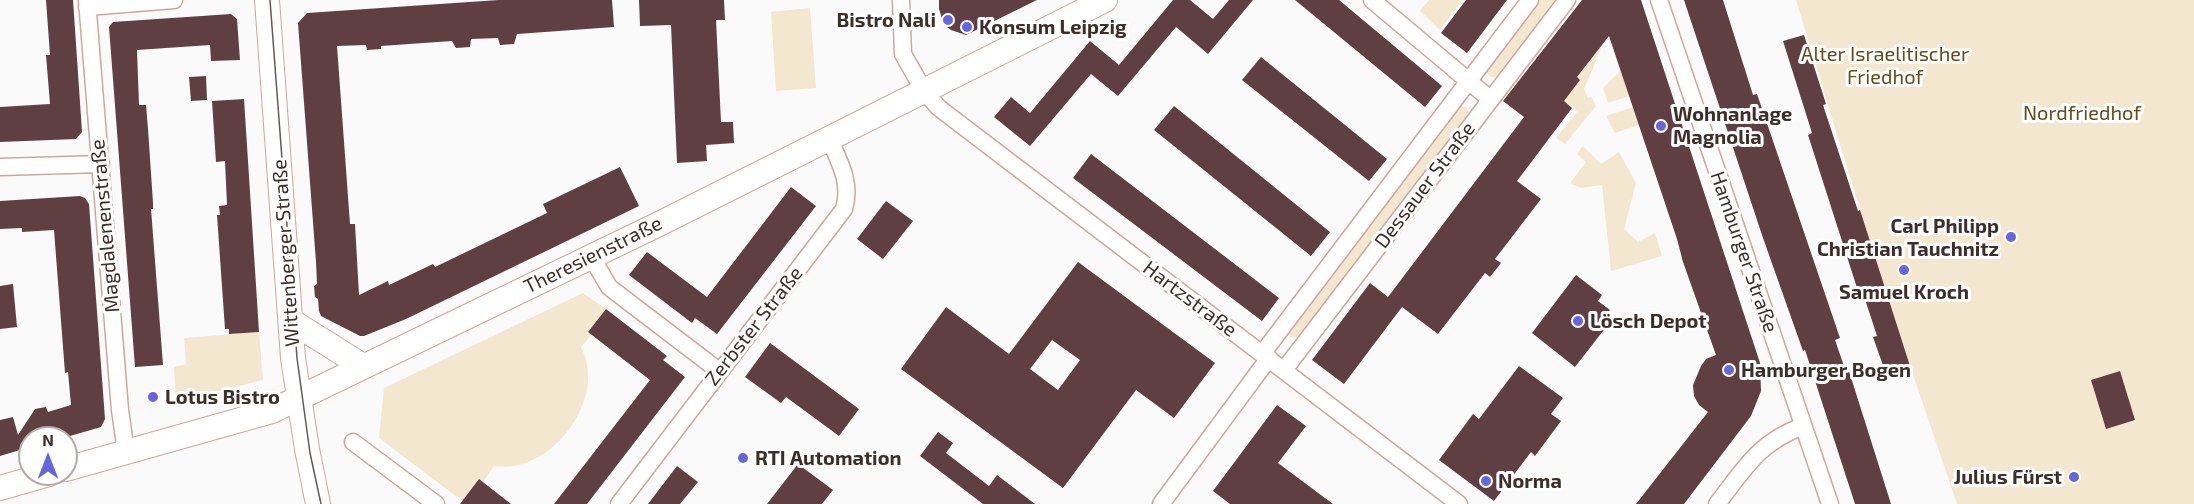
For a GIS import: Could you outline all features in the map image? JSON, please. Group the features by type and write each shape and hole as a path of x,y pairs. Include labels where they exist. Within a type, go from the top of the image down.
{"main road":[{"name":"Wittenberger Straße","path":"267,0 298,398 318,504"},
{"name":"Theresienstraße","path":"78,466 272,411 591,256 1105,0"},
{"path":"291,321 363,366"},
{"path":"0,488 18,483"}],"street":[{"path":"87,3 174,0"},
{"name":"Hartzstraße","path":"901,0 903,54 924,91 939,108 1459,504"},
{"path":"1372,0 1490,99"},
{"name":"Dessauer Straße","path":"1161,504 1265,356 1530,0"},
{"name":"Dessauer Straße","path":"1284,370 1566,0"},
{"name":"Hamburger Straße","path":"1659,0 1830,504"},
{"name":"Magdalenenstraße","path":"87,3 120,410 126,452"},
{"name":"Zerbster Straße","path":"619,504 844,209 848,197 847,189 843,171 829,138"},
{"path":"0,167 101,164"},
{"path":"591,256 609,287 719,371"},
{"path":"1717,504 1767,444 1803,426"},
{"path":"353,442 436,504"}],"green space":[{"path":"1429,0 1463,0 1440,30 1420,11"},
{"path":"1534,0 1560,0 1498,77 1491,77 1486,73 1485,68"},
{"path":"1796,0 2194,0 2194,504 1957,504 1886,295"},
{"path":"810,8 816,88 776,91 771,12"},
{"path":"1596,44 1601,49 1584,89 1588,98 1591,96 1596,106 1565,144 1556,138 1577,112 1561,99 1571,92 1580,80 1577,77 1598,51 1593,47"},
{"path":"1621,70 1629,96 1608,103 1603,88"},
{"path":"1466,107 1471,114 1301,338 1290,337 1288,332 1455,108"},
{"path":"1633,107 1639,125 1615,133 1606,116"},
{"path":"1583,146 1601,164 1619,152 1636,183 1624,229 1638,242 1655,233 1662,256 1611,271 1602,185 1581,188 1570,183 1586,162 1577,154"},
{"path":"583,293 606,309 588,332 591,335 581,347 587,364 588,382 584,400 567,433 538,457 522,464 494,466 483,482 464,499 457,497 379,438 384,388"},
{"path":"259,332 263,380 176,402 174,367 186,364 184,338"}],"building":[{"path":"46,0 73,0 82,132 76,139 0,142 0,107 50,104 46,55 50,55"},
{"path":"499,0 612,0 614,27 517,34 514,44 500,45 498,38 471,39 470,47 456,48 452,41 381,46 381,49 367,50 366,45 337,46 350,224 355,224 359,295 388,281 389,285 433,264 435,267 547,213 543,204 620,167 639,206 406,319 360,336 321,316 318,299 315,297 316,262 298,23 307,13"},
{"path":"639,0 724,0 725,20 716,20 721,122 733,122 734,143 706,145 707,161 677,163 671,25 640,26"},
{"path":"939,0 1037,0 966,35 944,25"},
{"path":"1173,0 1190,0 1213,19 1229,0 1253,0 1208,54 1176,27 1118,96 1091,74 1030,146 994,117 1011,97 1030,113 1090,41 1119,65"},
{"path":"1295,0 1339,0 1442,86 1425,107"},
{"path":"1466,0 1507,0 1467,53 1441,33"},
{"path":"1582,0 1641,0 1760,363 1761,391 1751,416 1684,504 1636,504 1708,412 1699,405 1694,396 1693,385 1706,359 1716,355 1609,36 1577,77 1580,80 1564,101 1572,108 1517,181 1541,199 1495,259 1501,263 1490,277 1485,273 1438,334 1402,307 1344,384 1312,360 1370,283 1388,297 1524,117 1503,101"},
{"path":"1684,0 1723,0 1753,95 1757,94 1840,338 1835,340 1845,369 1848,368 1891,504 1855,504 1805,350 1803,351 1763,238"},
{"path":"231,14 237,19 240,60 211,61 210,45 137,50 139,105 146,105 148,129 153,203 153,209 151,209 163,365 135,367 109,27 113,22"},
{"path":"1804,35 1826,104 1823,105 1858,211 1860,210 1910,366 1886,374 1873,337 1877,336 1862,290 1858,291 1808,135 1812,133 1783,41"},
{"path":"1261,57 1387,159 1369,181 1242,80"},
{"path":"206,76 207,100 191,101 189,77"},
{"path":"244,99 259,332 229,334 229,329 225,329 217,215 220,215 219,206 227,205 225,161 216,162 212,101"},
{"path":"1174,106 1330,232 1311,256 1154,130"},
{"path":"1091,154 1279,298 1262,321 1073,178"},
{"path":"791,187 816,206 717,334 695,318 692,323 629,275 647,252 707,297"},
{"path":"80,196 85,198 89,204 105,419 101,427 78,434 78,426 24,426 35,409 46,407 48,412 71,405 68,372 65,373 54,230 22,232 22,228 0,229 0,201"},
{"path":"886,201 913,221 883,259 857,239"},
{"path":"1078,262 1215,363 1174,418 1136,390 1063,488 901,369 946,307 1009,354","holes":["1052,340 1080,360 1058,390 1030,369"]},
{"path":"1576,275 1602,295 1598,301 1610,310 1604,317 1610,322 1575,367 1532,333"},
{"path":"13,284 17,327 0,329 0,286"},
{"path":"606,309 667,356 663,360 685,377 587,504 554,504 650,380 588,332"},
{"path":"770,343 859,409 839,436 786,397 781,403 745,377"},
{"path":"1519,366 1563,398 1551,414 1561,421 1535,456 1531,452 1494,501 1439,460 1473,414 1479,419"},
{"path":"2120,371 2135,420 2106,429 2091,380"},
{"path":"1277,405 1306,426 1278,463 1333,504 1230,504 1213,491"},
{"path":"13,417 18,435 18,451 0,456 0,420"},
{"path":"938,432 953,443 946,453 989,486 997,475 1035,504 983,504 920,456"},
{"path":"798,464 833,490 822,504 767,504"},
{"path":"677,466 698,482 680,504 648,504"},
{"path":"479,479 511,504 460,504"}],"tram line":[{"path":"270,0 297,358 310,453 321,504"}],"place":[{"name":"Bistro Nali","path":"948,20"},
{"name":"Konsum Leipzig","path":"967,27"},
{"name":"Wohnanlage Magnolia","path":"1661,126"},
{"name":"Carl Philipp Christian Tauchnitz","path":"2011,237"},
{"name":"Samuel Kroch","path":"1904,270"},
{"name":"Lösch Depot","path":"1578,321"},
{"name":"Hamburger Bogen","path":"1729,370"},
{"name":"Lotus Bistro","path":"153,397"},
{"name":"RTI Automation","path":"743,458"},
{"name":"Julius Fürst","path":"2074,477"},
{"name":"Norma","path":"1486,481"}],"park label":[{"name":"Alter Israelitischer Friedhof","path":"1885,66"},
{"name":"Nordfriedhof","path":"2082,113"}]}
